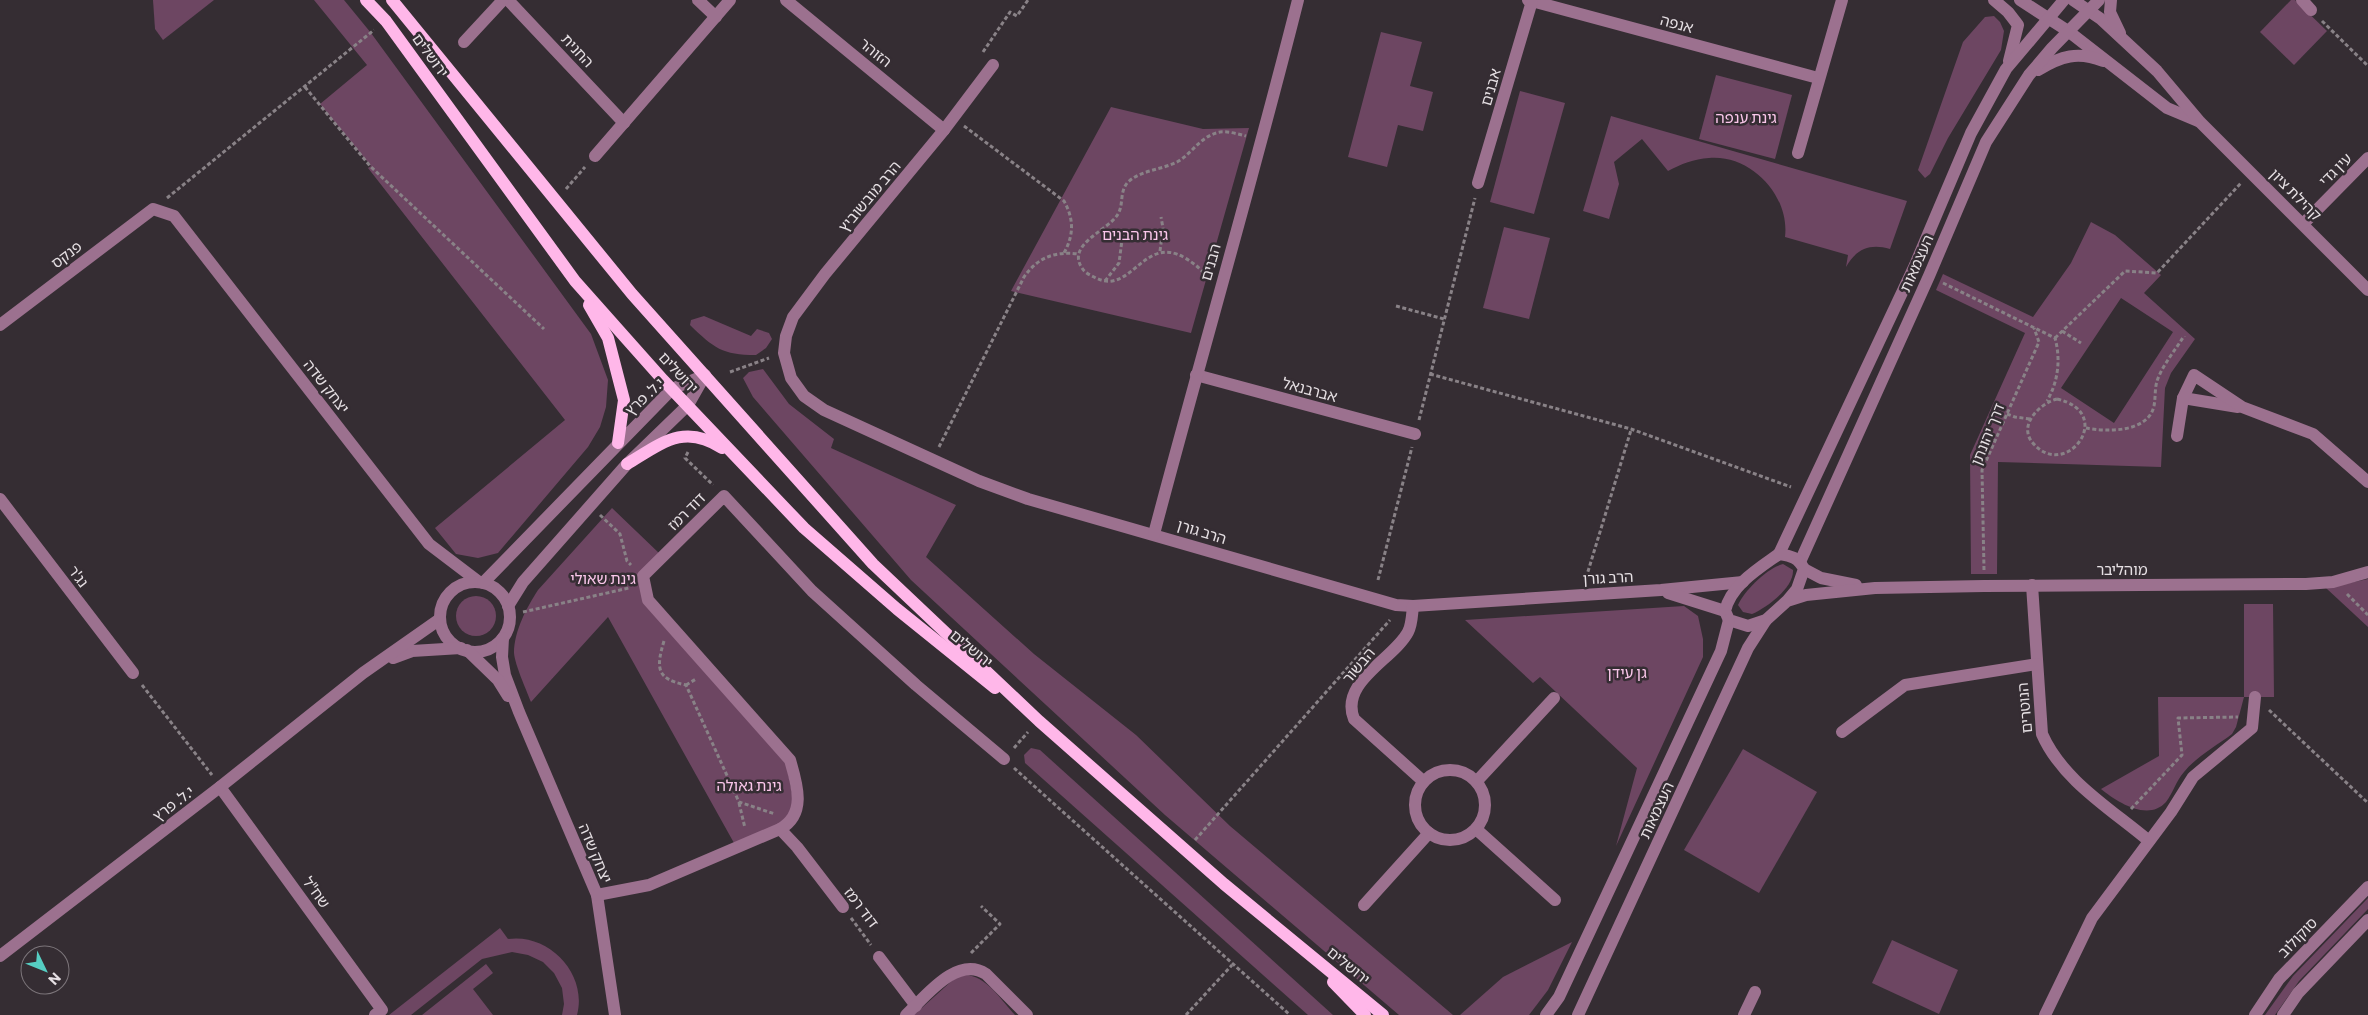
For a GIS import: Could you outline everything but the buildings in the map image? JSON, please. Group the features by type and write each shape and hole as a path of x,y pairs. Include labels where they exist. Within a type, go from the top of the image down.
{"main road":[{"name":"ירושלים","path":"366,0 386,21 576,281 672,390 804,528 897,609 1009,700 1028,711"},
{"path":"392,0 410,20"},
{"path":"400,0 410,20"},
{"name":"ירושלים","path":"410,20 632,294 873,564 1039,721 1224,884 1383,1015"},
{"path":"576,281 608,338 616,367 624,400 618,443"},
{"path":"628,464 656,446 689,435 700,436 740,460"},
{"name":"ירושלים","path":"1293,941 1365,1015"}],"street":[{"path":"464,42 502,0"},
{"name":"החנית","path":"508,0 624,123"},
{"path":"698,0 716,17"},
{"path":"595,156 730,0"},
{"name":"הזוהר","path":"786,0 944,130"},
{"name":"הבנים","path":"1154,534 1266,125 1298,0"},
{"path":"1798,153 1818,78 1842,0"},
{"path":"1994,0 2008,12 2018,25 2006,69"},
{"name":"קהילת ציון","path":"2020,0 2068,30 2167,108 2200,122"},
{"name":"העצמאות","path":"1546,1015 1559,997 1722,651 1731,595 1743,582 1779,554 1911,273 1971,133 2006,69 2064,0"},
{"name":"קהילת ציון","path":"2073,0 2089,10 2124,40 2172,88 2200,122 2368,290"},
{"name":"העצמאות","path":"1787,602 1797,589 1802,565 1986,142 2030,75 2068,30 2099,0"},
{"path":"2111,0 2110,12 2124,40"},
{"path":"2302,0 2311,10"},
{"name":"אנפה","path":"1530,1 1818,78"},
{"name":"אבנים","path":"1477,187 1530,1"},
{"path":"2030,75 2052,62 2069,55 2095,58 2112,64"},
{"name":"הרב מובשוביץ","path":"784,353 786,336 793,317 825,274 954,118 993,65"},
{"name":"עין גדי","path":"2303,224 2368,158"},
{"name":"פנקס","path":"0,325 153,209"},
{"name":"יצחק שדה","path":"153,209 174,216 430,544 481,582"},
{"name":"הרב גורן","path":"784,353 791,378 804,396 824,410 932,460 1028,500 1154,534 1396,605 1413,606 1661,590 1743,582"},
{"path":"508,606 523,582 628,464 688,405 705,375"},
{"name":"י.ל. פרץ","path":"481,582 672,390 705,375"},
{"name":"אברבנאל","path":"1196,375 1415,434"},
{"path":"2177,436 2184,398 2194,375 2242,407"},
{"path":"2184,398 2242,407 2312,434 2368,482"},
{"name":"דוד רמז","path":"644,580 724,496 818,597 916,686 1004,759"},
{"name":"נג'ר","path":"0,499 133,673"},
{"name":"מוהליבר","path":"1779,554 1792,556 1802,565 1834,582 1875,588"},
{"name":"מוהליבר","path":"1787,602 1806,595 1875,588 2032,585 2306,584 2333,582 2368,572"},
{"path":"597,895 649,885 780,829 787,825 798,803 798,788 790,760 648,600 644,580"},
{"path":"481,582 499,591 508,606 509,626 503,638 487,649 464,649 447,636 440,619 441,610 449,593 464,584 481,582"},
{"name":"הנוטרים","path":"2032,585 2042,734 2049,752 2075,781 2149,841"},
{"name":"הרב גורן","path":"1661,590 1727,615 1748,626 1766,620"},
{"path":"1766,620 1787,602"},
{"name":"הבשור","path":"1413,606 1408,632 1355,690 1352,712 1354,718 1423,782"},
{"name":"י.ל. פרץ","path":"0,956 220,787 364,673 440,619"},
{"name":"העצמאות","path":"1578,1015 1748,648 1766,620"},
{"name":"יצחק שדה","path":"503,638 502,657 505,675 597,895 615,1015"},
{"name":"י.ל. פרץ","path":"364,673 412,651 464,649"},
{"name":"יצחק שדה","path":"464,649 498,680 519,712"},
{"path":"1842,732 1905,685 2037,664"},
{"path":"2045,1015 2087,926 2193,777 2252,728 2255,697"},
{"path":"1477,781 1554,698"},
{"path":"1445,769 1458,770 1469,774 1477,781 1484,793 1486,805 1483,818 1476,829 1458,839 1446,840 1429,833 1419,822 1416,812 1415,801 1423,782 1434,773 1445,769"},
{"name":"שח\"ל","path":"220,787 382,1010 375,1015"},
{"name":"דוד רמז","path":"780,829 797,847 843,907"},
{"path":"1476,829 1555,900"},
{"path":"1364,905 1429,833"},
{"name":"סוקולוב","path":"2255,1015 2279,979 2368,887"},
{"path":"2283,1015 2298,993 2368,920"},
{"path":"879,957 916,1006"},
{"path":"906,1015 953,972 972,968 979,969 1027,1015"},
{"path":"1744,1015 1755,992"}],"path":[{"path":"993,65 980,57 1010,12 1017,16 1028,0"},
{"path":"2311,10 2368,66"},
{"path":"153,209 386,21"},
{"path":"305,87 370,166 544,329"},
{"path":"954,118 1064,201 1069,210 1072,232 1064,254"},
{"path":"1209,280 1202,270 1180,255 1160,252 1141,261 1122,279 1104,282 1086,272 1079,261 1079,254 1085,242 1105,228 1119,213 1123,190 1128,183 1147,172 1176,162 1210,135 1221,132 1249,137"},
{"path":"565,190 595,156"},
{"path":"2055,338 2125,271 2157,273 2252,172"},
{"path":"1378,580 1477,187"},
{"path":"1160,252 1163,228 1161,217"},
{"path":"1104,282 1119,263 1122,240"},
{"path":"932,460 1024,276 1039,260 1048,255 1079,254"},
{"path":"1929,276 2055,338"},
{"path":"1396,306 1444,318"},
{"name":"דרך יהונתן","path":"1984,586 1982,470 2039,342 2034,328"},
{"path":"2062,331 2080,343"},
{"path":"2086,428 2098,430 2135,426 2150,416 2154,408 2159,376 2184,336"},
{"path":"2047,401 2057,399 2073,405 2085,418 2086,428 2083,438 2076,446 2060,454 2044,452 2030,439 2028,430 2030,419 2047,401 2056,379 2058,355 2055,338"},
{"path":"730,372 784,353"},
{"path":"1430,374 1631,430 1791,487"},
{"path":"2007,414 2030,419"},
{"path":"1586,578 1631,430"},
{"path":"685,458 704,474"},
{"path":"600,515 620,534 627,561"},
{"path":"523,613 644,580"},
{"path":"2333,582 2368,615"},
{"path":"1192,844 1393,616 1396,605"},
{"path":"668,624 658,661 660,671 667,680 686,685 739,802 749,842"},
{"path":"133,673 220,787"},
{"path":"2270,709 2368,803"},
{"path":"2122,819 2182,756 2178,718 2253,717"},
{"path":"1039,721 1004,759 1290,1015"},
{"path":"739,802 791,819"},
{"path":"953,972 1000,924 981,906"},
{"name":"דוד רמז","path":"843,907 879,957"},
{"path":"1186,1015 1232,965"}],"green space":[{"path":"153,0 214,0 163,40 155,29"},
{"path":"314,0 344,0 371,33 591,334 608,380 606,407 600,427 588,447 498,553 478,558 456,554 435,528 565,420 368,168 371,166 320,104 367,65"},
{"path":"2291,0 2295,0 2327,31 2294,65 2260,32"},
{"path":"1994,16 2000,22 2004,31 2001,50 1948,138 1930,174 1925,178 1918,170 1963,42 1985,17"},
{"path":"1381,32 1422,42 1410,86 1433,92 1423,131 1398,125 1387,167 1348,157"},
{"name":"גינת ענפה","path":"1716,75 1792,95 1775,159 1699,139"},
{"path":"1520,91 1565,103 1534,214 1490,202"},
{"name":"גינת הבנים","path":"1111,107 1203,129 1249,128 1191,333 1011,291"},
{"path":"1611,116 1907,201 1890,249 1870,247 1864,249 1854,256 1846,267 1848,255 1785,237 1785,222 1781,207 1765,181 1753,170 1725,159 1709,158 1688,162 1668,171 1642,139 1614,162 1619,184 1609,219 1583,211"},
{"path":"2091,222 2115,235 2161,275 2144,293 2195,339 2171,373 2165,388 2161,467 1998,462 1997,574 1971,574 1970,455 2025,333 1936,290 1943,274 2033,317 2071,263","holes":["2121,298 2173,332 2114,423 2061,388"]},
{"path":"1504,227 1550,238 1529,319 1483,308"},
{"path":"704,316 751,336 757,329 769,333 772,339 766,348 756,355 727,352 712,345 690,325 691,320"},
{"path":"763,369 789,404 834,439 831,448 956,505 926,557 1034,654 1136,735 1230,826 1453,1015 1399,1015 1165,815 911,580 753,397 743,378 749,372"},
{"path":"612,508 661,555 642,576 646,602 786,763 794,803 784,822 734,843 608,617 531,702 518,670 514,653 516,636 522,620 538,590"},
{"path":"1783,564 1793,570 1789,584 1784,590 1758,611 1752,614 1743,612 1738,605 1745,593 1763,575"},
{"path":"2368,579 2368,627 2326,588"},
{"path":"476,596 490,602 496,616 490,630 476,636 462,630 456,616 462,602"},
{"path":"2244,604 2273,604 2274,697 2244,697"},
{"name":"גן עידן","path":"1684,606 1698,616 1703,639 1703,657 1616,846 1637,768 1540,677 1533,683 1465,620"},
{"path":"2158,697 2244,697 2236,727 2232,734 2189,767 2179,779 2166,802 2159,808 2142,810 2133,808 2101,789 2159,756"},
{"path":"1031,748 1040,750 1333,1015 1308,1015 1025,763 1024,755"},
{"path":"1743,749 1817,792 1759,893 1684,850"},
{"path":"2368,898 2368,909 2299,981 2275,1015 2265,1015 2293,976"},
{"path":"500,928 508,939 523,939 538,943 562,959 571,971 577,985 579,1000 577,1015 562,1015 564,1004 562,988 554,973 543,962 528,955 512,952 482,959 411,1015 389,1015"},
{"path":"1892,940 1958,970 1939,1014 1872,983"},
{"path":"1572,942 1548,990 1529,1015 1460,1015 1503,977"},
{"path":"486,964 493,973 473,989 493,1015 422,1015"},
{"path":"964,975 972,976 986,984 1015,1015 914,1015 955,978"}],"park label":[{"name":"גינת שאולי","path":"603,578"},
{"name":"גינת גאולה","path":"749,785"}]}
